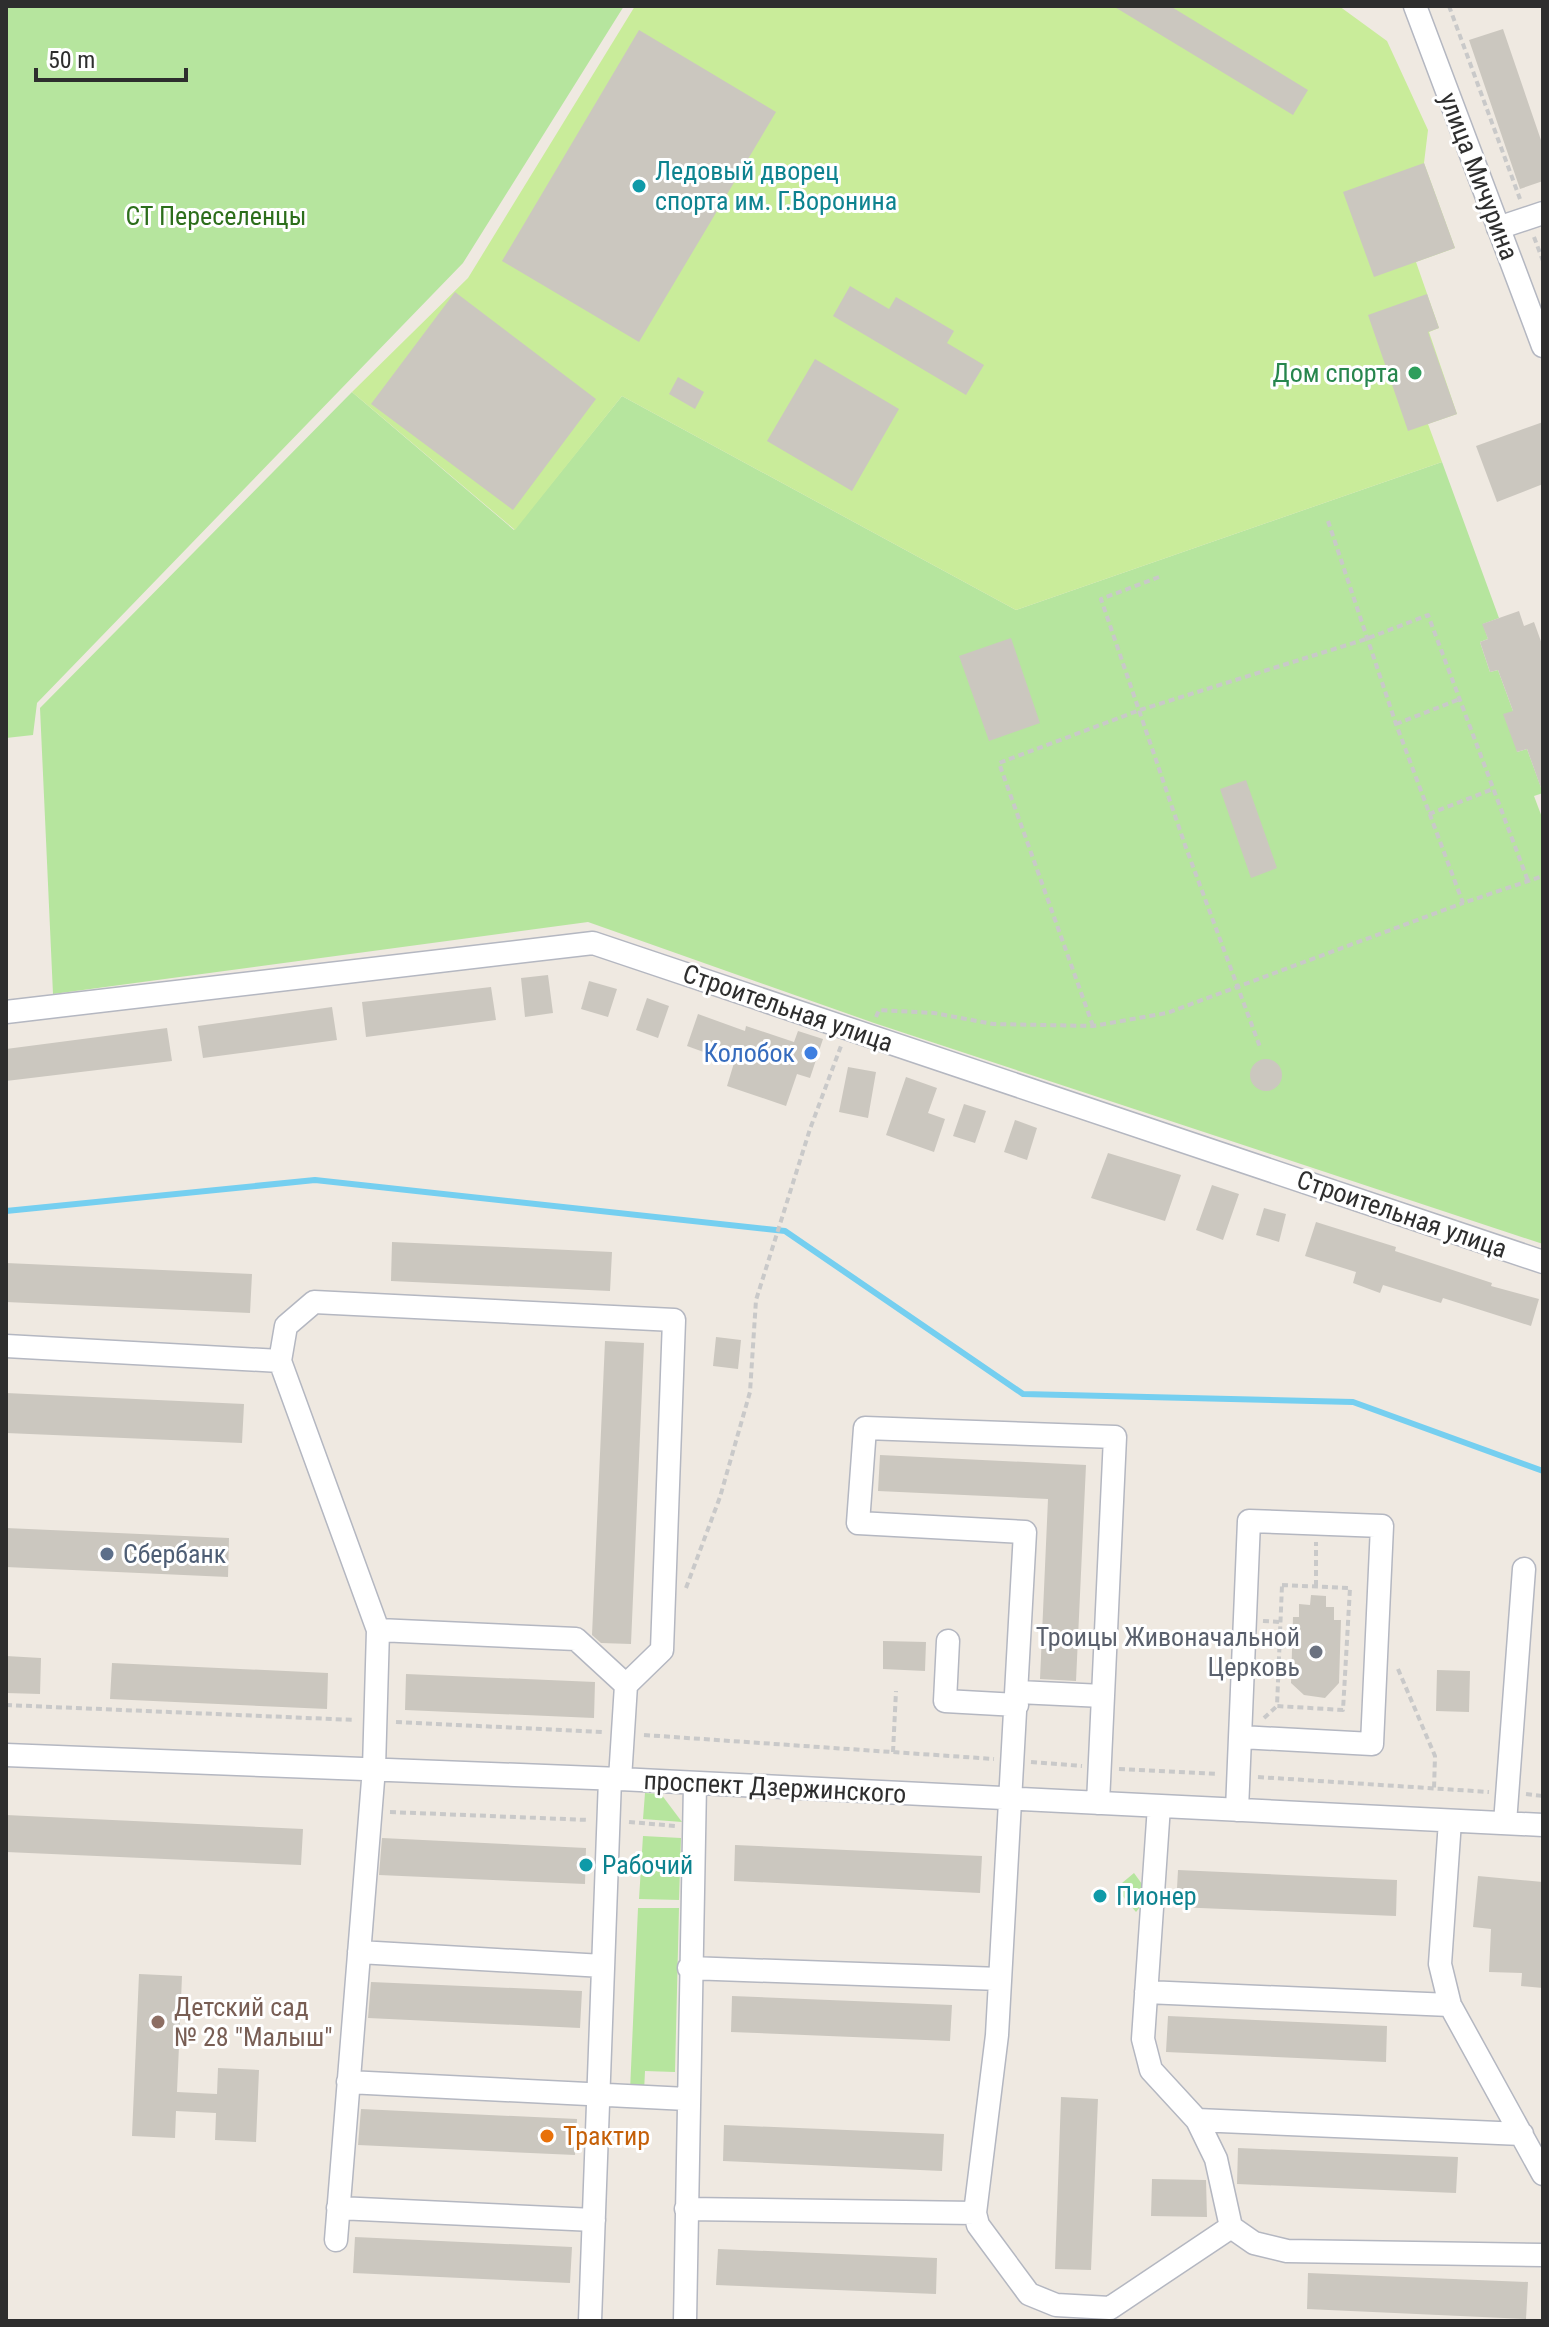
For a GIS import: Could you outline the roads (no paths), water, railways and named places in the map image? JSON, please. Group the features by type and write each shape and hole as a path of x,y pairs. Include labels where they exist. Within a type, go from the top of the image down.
{"street":[{"name":"улица Мичурина","path":"1415,6 1543,346"},
{"path":"1498,228 1535,215"},
{"name":"Строительная улица","path":"6,1012 593,943 1543,1262"},
{"path":"336,2240 374,1768 378,1630 280,1361 286,1326 314,1302 674,1320 662,1650 626,1685 623,1734 609,1821 590,2321"},
{"path":"6,1346 280,1361"},
{"path":"1098,1803 1115,1437 865,1428 858,1523 1025,1532 1013,1799 1000,1979 975,2213 978,2225 1029,2294 1056,2305 1110,2308 1231,2227"},
{"path":"1237,1810 1249,1521 1382,1526 1372,1744 1241,1737"},
{"path":"1505,1823 1524,1569"},
{"path":"378,1630 576,1639 626,1685"},
{"path":"948,1641 945,1701 1103,1696"},
{"name":"проспект Дзержинского","path":"6,1755 374,1768 1543,1825"},
{"path":"685,2321 689,1968 695,1784"},
{"path":"1159,1806 1143,2039 1151,2070 1197,2120 1216,2159 1231,2227 1254,2243 1287,2251 1543,2255"},
{"path":"1450,1821 1440,1964 1450,2005 1543,2174"},
{"path":"359,1952 603,1966"},
{"path":"689,1968 1000,1979"},
{"path":"1146,1992 1450,2005"},
{"path":"348,2082 687,2099"},
{"path":"1197,2120 1522,2134"},
{"path":"338,2208 594,2220"},
{"path":"686,2209 975,2213"}],"waterway":[{"path":"6,1211 315,1180 785,1231 1023,1394 1353,1402 1543,1471"}],"place":[{"name":"Ледовый дворец спорта им. Г.Воронина","path":"639,186"},
{"name":"Дом спорта","path":"1415,373"},
{"name":"Колобок","path":"811,1053"},
{"name":"Сбербанк","path":"107,1554"},
{"name":"Троицы Живоначальной Церковь","path":"1316,1652"},
{"name":"Рабочий","path":"586,1865"},
{"name":"Пионер","path":"1100,1896"},
{"name":"Детский сад № 28 \"Малыш\"","path":"158,2022"},
{"name":"Трактир","path":"547,2136"}],"park label":[{"name":"СТ Переселенцы","path":"216,216"}]}
